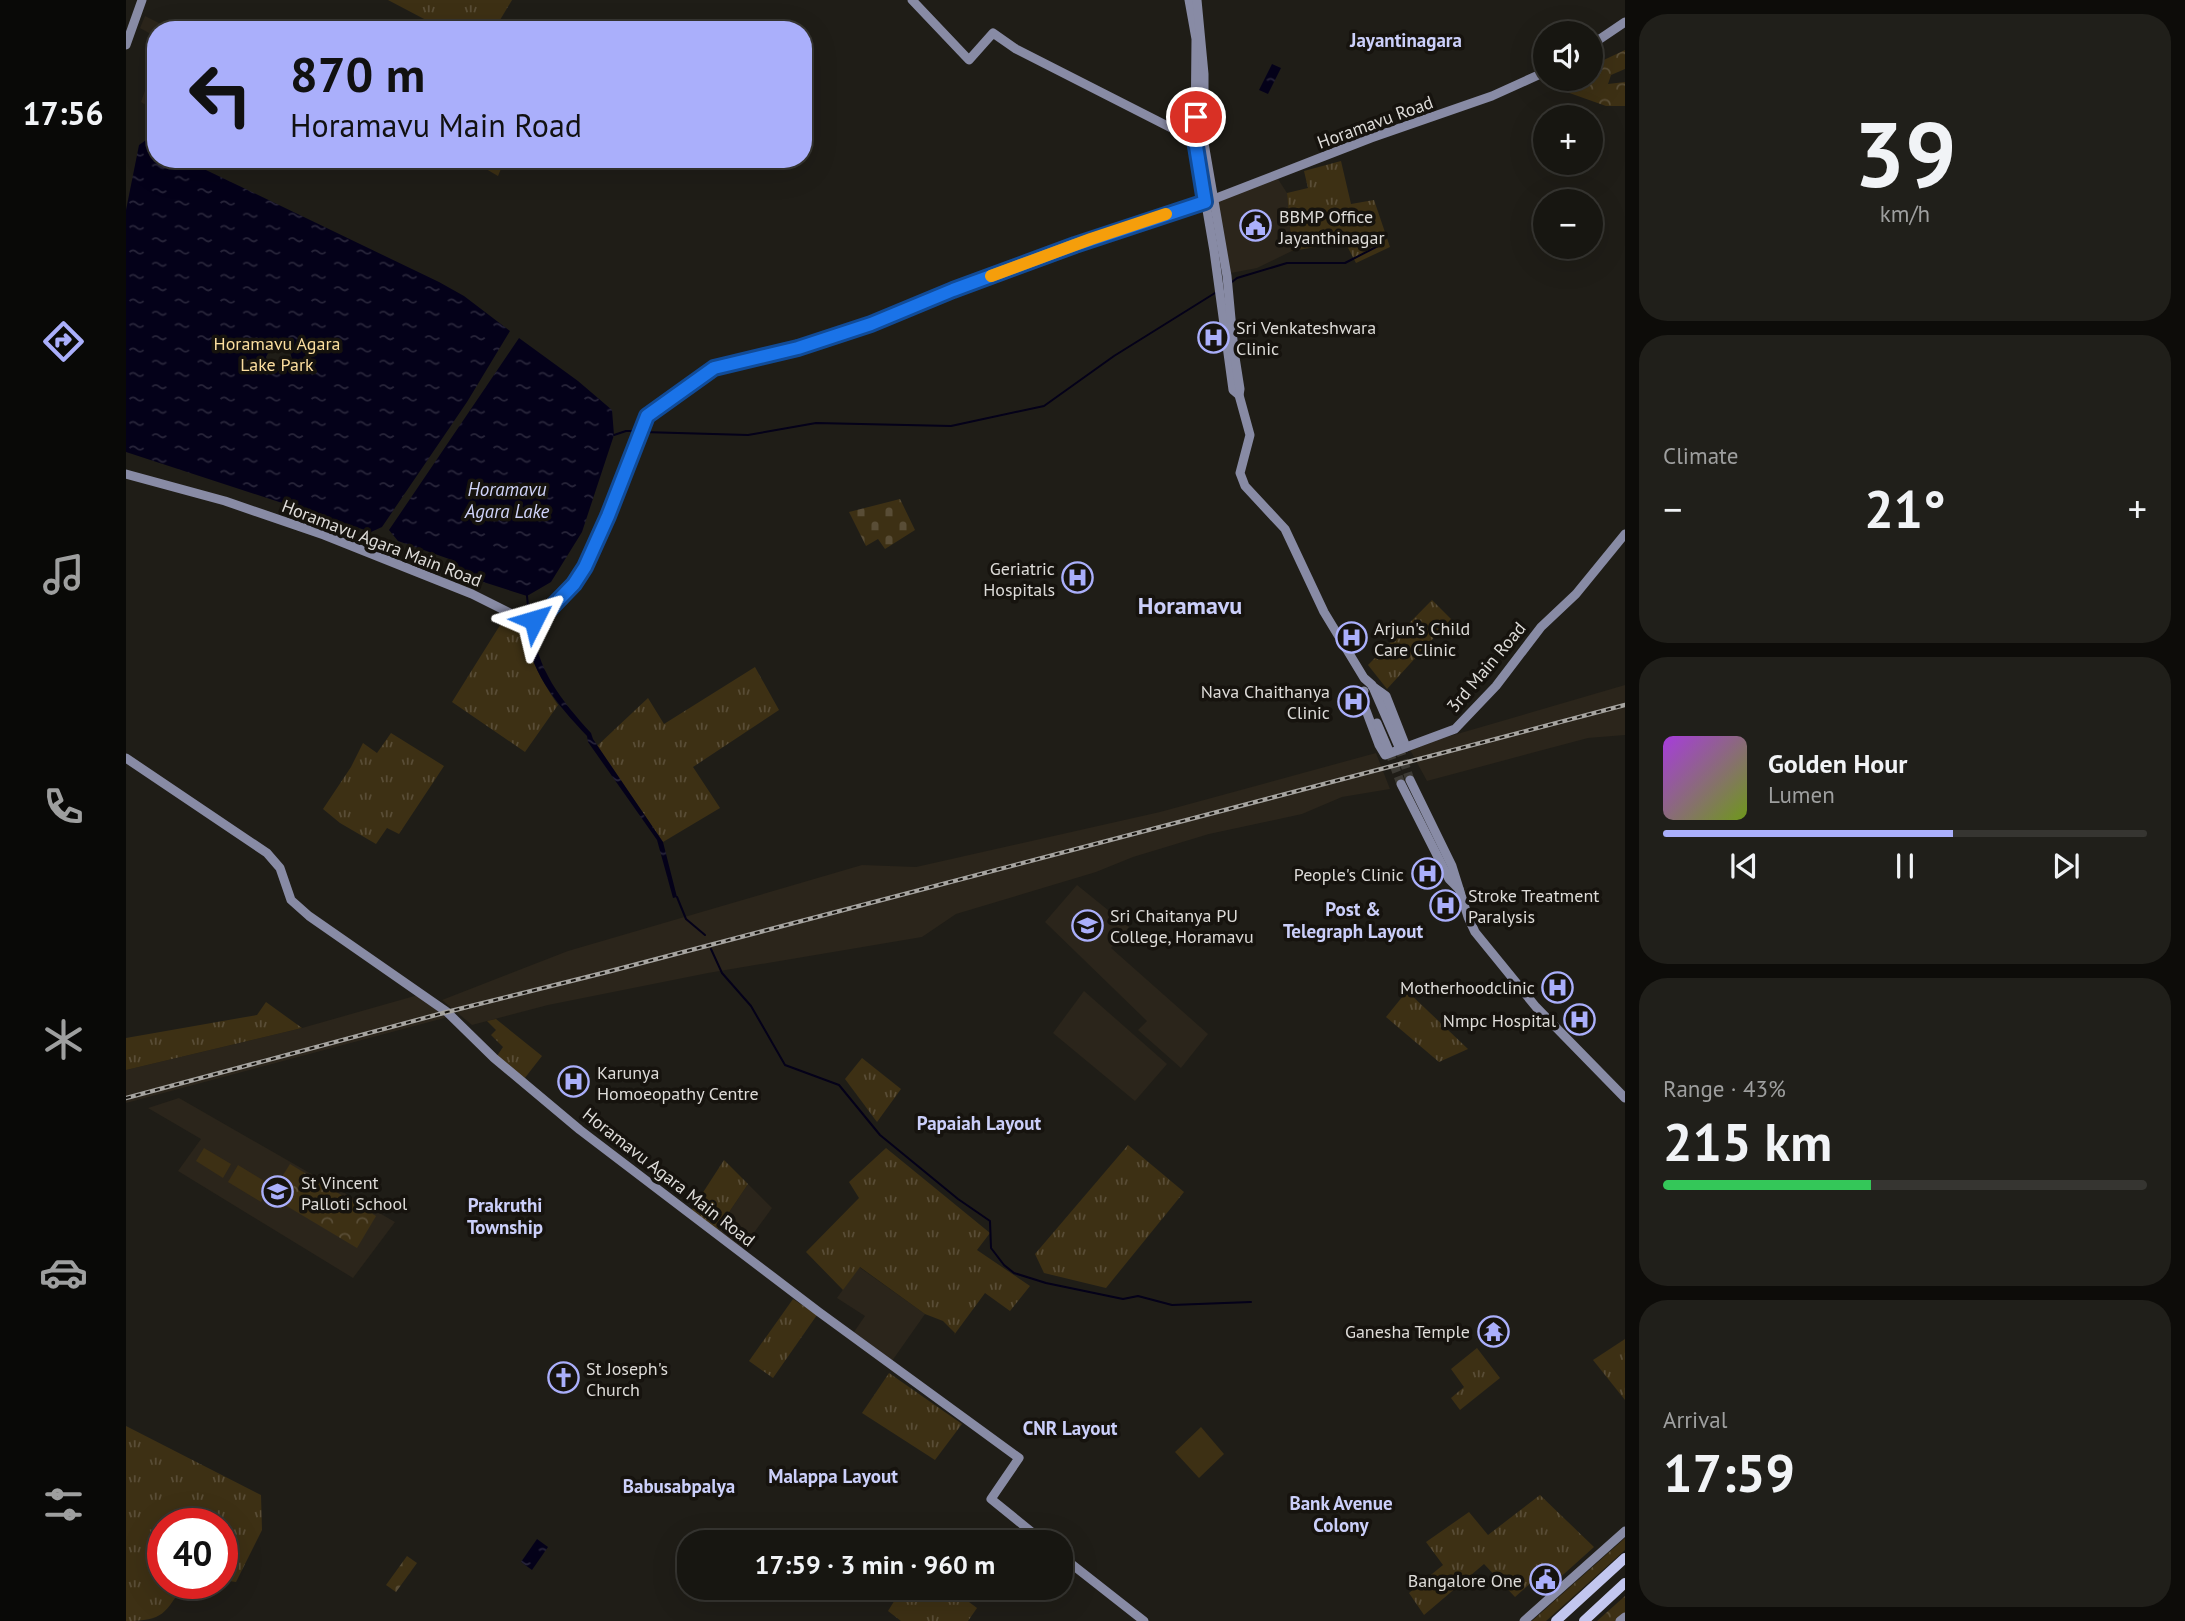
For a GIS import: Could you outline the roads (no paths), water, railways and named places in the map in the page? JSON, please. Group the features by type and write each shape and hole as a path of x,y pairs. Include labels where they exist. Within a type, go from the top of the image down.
{"highway":[{"path":"1556,1621 1625,1558"},
{"path":"1584,1621 1625,1583"}],"street":[{"path":"126,45 142,0"},
{"path":"912,0 969,60 993,33 1016,49 1195,140"},
{"path":"1189,0 1196,39 1195,140 1224,289 1233,390 1239,395 1250,435 1240,473 1245,486 1284,529 1324,611 1367,685 1388,751"},
{"path":"1197,0 1204,74 1204,144 1209,201"},
{"path":"1603,37 1625,22"},
{"name":"Horamavu Road","path":"1209,201 1371,138 1492,96 1533,77"},
{"name":"Horamavu Agara Main Road","path":"126,474 225,501 324,535 472,594 520,618 531,620 546,613 574,584 585,567 647,416 714,368 798,348 871,324 1075,245 1209,201"},
{"name":"3rd Main Road","path":"1403,747 1455,729 1496,686 1541,627 1576,594 1625,534"},
{"path":"1367,685 1386,696 1403,747 1385,755 1361,697 1367,685"},
{"name":"Horamavu Agara Main Road","path":"126,758 267,853 280,869 292,900 309,916 447,1012 496,1059 580,1129 819,1312 1019,1458 991,1499 1029,1530"},
{"path":"1405,782 1449,879 1462,893 1468,918 1475,932 1536,1007 1625,1098"},
{"path":"1524,1621 1625,1531"},
{"path":"1073,1565 1144,1621"},
{"path":"1620,1621 1625,1617"}],"water":[{"path":"1272,64 1281,68 1268,94 1259,90"},
{"name":"Horamavu Agara Lake","path":"147,139 147,168 202,168 439,282 464,296 510,331 467,402 382,527 371,532 126,452 126,210 139,145","holes":["281,345 290,351 292,360 287,369 278,371 269,367 266,357 271,348"]},
{"name":"Horamavu Agara Lake","path":"519,338 578,381 612,410 614,435 582,532 551,582 527,596 471,578 452,560 398,541 389,530"},
{"path":"526,623 533,623 539,655 560,696 591,733 663,842 677,897 673,898 657,840 588,742 587,736 545,685 537,671 527,640"},
{"path":"537,1539 548,1547 532,1570 521,1562"}],"waterway":[{"path":"1232,282 1237,278 1287,263 1345,263 1380,245"},
{"path":"643,432 748,435 816,423 951,426 1044,406 1114,356 1215,293"},
{"path":"614,435 637,431"},
{"path":"527,596 529,616"},
{"path":"677,897 686,919 705,935"},
{"path":"711,949 722,973 751,1006 785,1065 839,1085 880,1135 958,1199 990,1221 991,1248 1014,1273 1046,1283 1123,1299 1138,1296 1172,1305 1251,1302"}],"tunnel":[{"path":"1399,747 1410,780"},
{"path":"1389,751 1401,784"}],"railway":[{"path":"126,1098 1625,705"}],"place":[{"name":"BBMP Office Jayanthinagar","path":"1256,226"},
{"name":"Sri Venkateshwara Clinic","path":"1213,337"},
{"name":"Geriatric Hospitals","path":"1078,578"},
{"name":"Arjun's Child Care Clinic","path":"1351,638"},
{"name":"Nava Chaithanya Clinic","path":"1353,701"},
{"name":"People's Clinic","path":"1427,874"},
{"name":"Stroke Treatment Paralysis","path":"1445,905"},
{"name":"Sri Chaitanya PU College, Horamavu","path":"1087,925"},
{"name":"Motherhoodclinic","path":"1558,987"},
{"name":"Nmpc Hospital","path":"1579,1020"},
{"name":"Karunya Homoeopathy Centre","path":"574,1082"},
{"name":"St Vincent Palloti School","path":"278,1192"},
{"name":"Ganesha Temple","path":"1493,1331"},
{"name":"St Joseph's Church","path":"563,1378"},
{"name":"Bangalore One","path":"1545,1580"}],"district":[{"name":"Jayantinagara","path":"1406,40"},
{"name":"Horamavu","path":"1190,605"},
{"name":"Post & Telegraph Layout","path":"1353,920"},
{"name":"Papaiah Layout","path":"979,1123"},
{"name":"Prakruthi Township","path":"505,1216"},
{"name":"CNR Layout","path":"1070,1428"},
{"name":"Malappa Layout","path":"833,1476"},
{"name":"Babusabpalya","path":"679,1486"},
{"name":"Bank Avenue Colony","path":"1341,1514"}],"park label":[{"name":"Horamavu Agara Lake Park","path":"277,353"}]}
